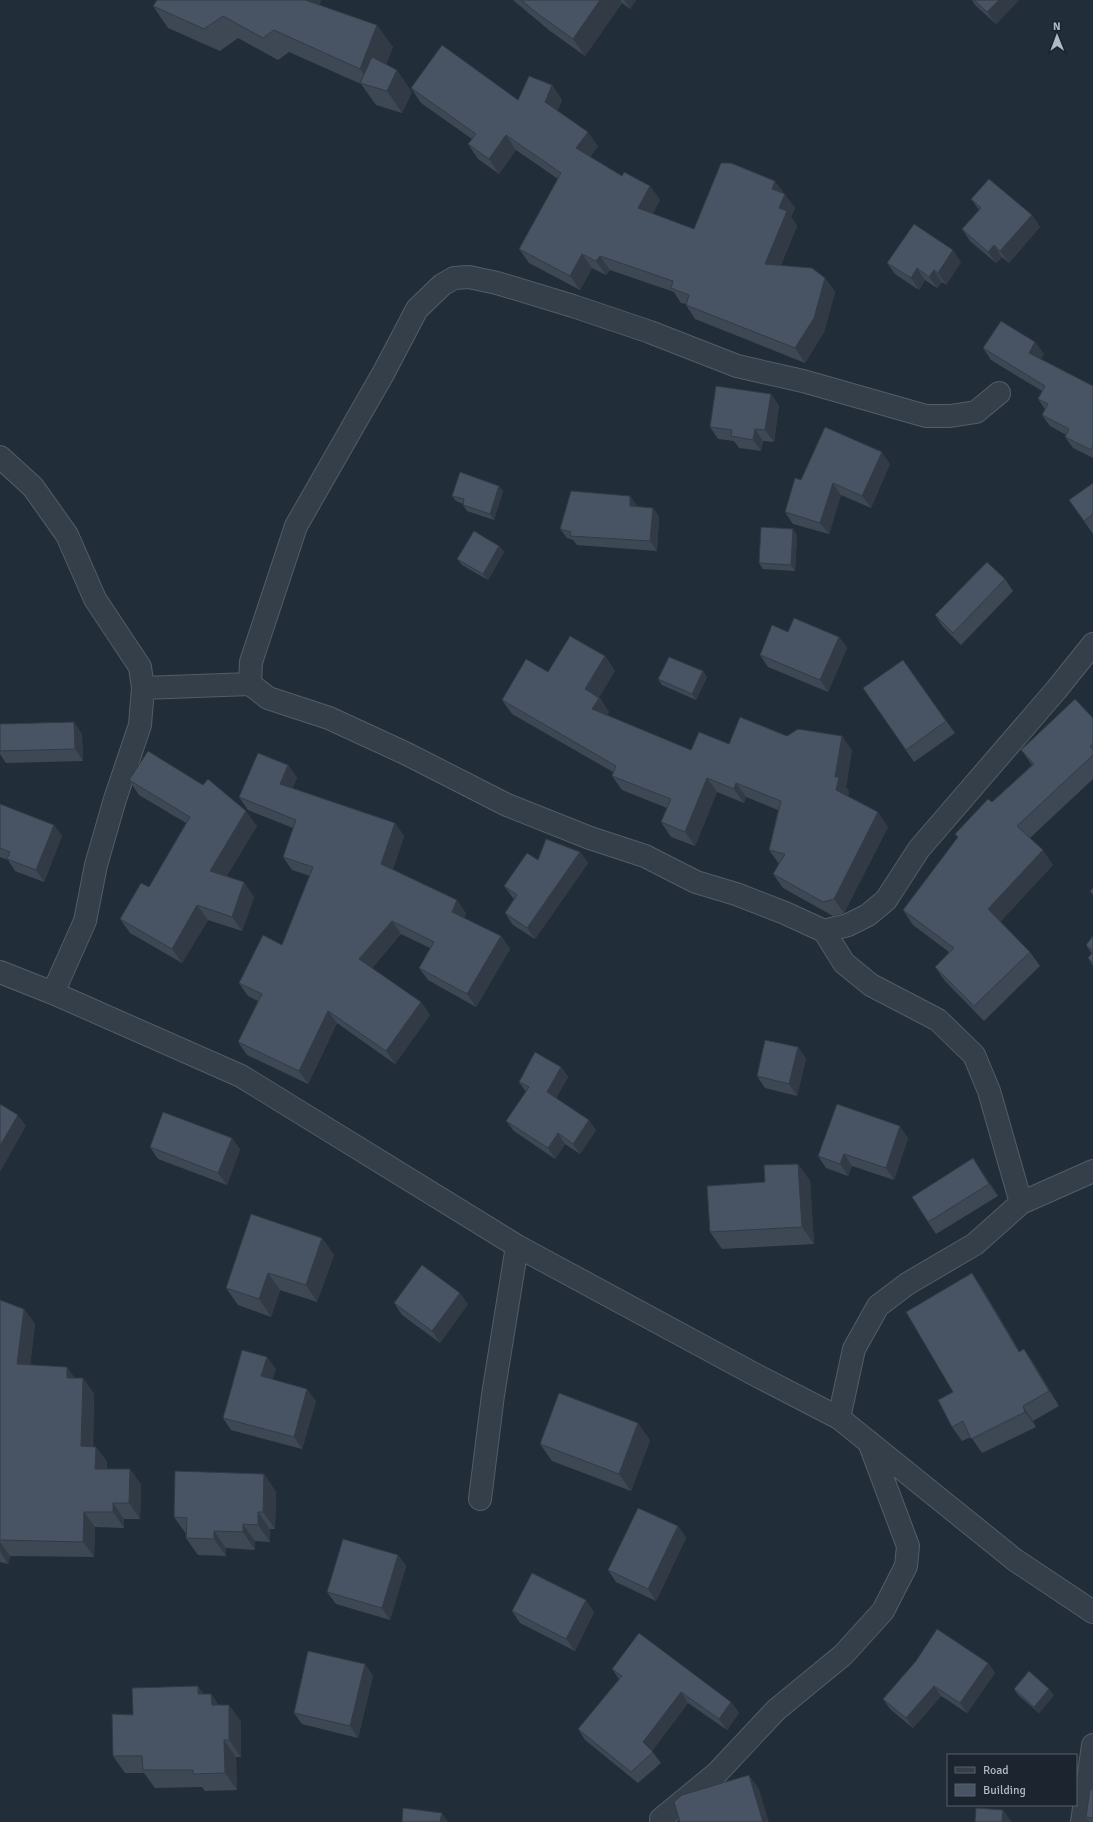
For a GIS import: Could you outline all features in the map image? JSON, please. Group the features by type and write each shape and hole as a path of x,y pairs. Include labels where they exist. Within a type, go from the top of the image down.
{"street":[{"path":"250,684 251,662 296,526 384,372 417,309 442,285 454,278 469,277 497,283 573,306 737,366 803,381 926,416 950,416 976,412 998,393"},
{"path":"0,457 33,487 68,535 95,599 140,667 143,688 140,725 115,799 100,851 85,921 53,993"},
{"path":"824,931 848,925 868,915 886,900 919,849 1057,690 1093,644"},
{"path":"143,688 250,684 268,698 329,718 407,754 507,805 590,838 645,856 696,882 736,894 778,910 824,931 844,963 871,985 938,1020 974,1055 989,1091 1021,1204"},
{"path":"0,972 53,993 241,1076 517,1246 752,1374 839,1418 1015,1560 1093,1612"},
{"path":"839,1418 854,1349 878,1306 907,1284 975,1244 1021,1204 1093,1171"},
{"path":"480,1499 493,1395 517,1246"},
{"path":"661,1819 717,1773 776,1710 843,1655 883,1611 906,1566 908,1546 868,1441"},
{"path":"1082,1822 1093,1745"}],"building":[{"path":"157,0 305,0 377,25 360,69 274,30 263,38 223,16 204,29 153,6"},
{"path":"521,0 600,0 573,39"},
{"path":"974,0 999,0 987,12"},
{"path":"442,45 518,100 529,76 552,85 545,102 588,132 576,148 622,176 624,172 650,186 638,208 694,229 721,163 731,163 775,181 772,189 785,194 779,208 787,211 765,264 812,268 825,278 814,318 795,348 686,305 689,295 671,288 673,281 600,256 596,261 582,254 570,276 519,249 561,173 506,135 489,159 468,144 476,134 411,88"},
{"path":"372,57 397,70 387,91 360,83"},
{"path":"989,179 1032,215 1000,251 994,245 988,252 962,229 981,208 971,199"},
{"path":"914,224 953,250 938,273 934,270 929,277 917,268 911,278 887,263"},
{"path":"1001,321 1035,342 1029,353 1093,386 1093,446 1091,450 1065,437 1069,429 1042,415 1048,404 1038,399 1045,386 983,348"},
{"path":"716,386 771,394 765,430 755,429 753,440 731,436 732,430 710,427"},
{"path":"825,427 882,452 862,496 833,483 820,523 785,512 795,478 801,480"},
{"path":"460,472 499,486 490,514 463,505 464,499 452,496"},
{"path":"1093,483 1093,514 1084,521 1069,500"},
{"path":"571,491 630,496 630,506 653,508 650,541 570,536 571,532 560,529"},
{"path":"761,527 793,529 791,565 759,563"},
{"path":"474,531 499,546 483,574 457,559"},
{"path":"987,562 1005,579 953,633 935,615"},
{"path":"794,618 839,637 820,680 760,655 772,625 788,632"},
{"path":"570,636 605,656 585,689 599,698 592,709 691,750 699,732 729,744 740,717 787,736 798,729 842,736 835,777 839,777 836,790 878,812 834,899 823,902 773,874 785,854 769,850 781,801 736,783 734,789 707,778 685,832 661,822 671,799 612,776 616,766 502,700 526,659 548,672"},
{"path":"669,657 703,671 692,694 658,679"},
{"path":"903,660 946,721 906,750 863,688"},
{"path":"1075,699 1093,718 1093,744 1090,746 1093,750 1093,755 1017,826 1043,850 988,909 1030,952 974,1006 935,967 954,948 903,910 958,837 955,834 988,799 992,802 1034,764 1021,750"},
{"path":"74,722 75,749 0,751 0,724"},
{"path":"148,751 203,785 208,779 246,811 210,871 244,882 232,917 197,905 172,949 120,919 141,883 149,887 190,817 129,780"},
{"path":"258,753 288,765 280,784 395,823 381,864 457,900 452,912 501,936 467,994 419,968 434,942 392,921 359,959 421,1002 386,1051 328,1011 299,1071 238,1042 262,994 239,983 263,935 282,945 313,867 283,857 296,820 239,797"},
{"path":"0,804 54,825 36,870 7,859 10,852 0,848"},
{"path":"546,839 580,852 527,928 505,913 517,895 504,886 527,853 538,860"},
{"path":"1093,888 1093,895 1090,891"},
{"path":"1093,936 1093,951 1086,945"},
{"path":"1093,952 1093,963 1088,958"},
{"path":"765,1040 798,1047 789,1084 757,1076"},
{"path":"535,1052 561,1067 547,1092 589,1120 573,1144 558,1133 548,1148 506,1121 529,1087 519,1082"},
{"path":"0,1104 18,1115 0,1146"},
{"path":"837,1104 900,1126 886,1168 844,1154 840,1164 818,1156"},
{"path":"163,1112 232,1138 218,1173 150,1147"},
{"path":"973,1158 989,1184 928,1222 912,1197"},
{"path":"798,1164 802,1227 710,1232 707,1186 765,1182 764,1165"},
{"path":"251,1214 322,1238 306,1285 268,1273 259,1299 226,1288"},
{"path":"422,1265 460,1293 432,1331 394,1303"},
{"path":"972,1273 1019,1352 1024,1349 1049,1391 1023,1406 1025,1412 971,1439 963,1421 952,1427 938,1400 953,1392 906,1312"},
{"path":"0,1300 24,1309 17,1364 67,1367 67,1378 83,1378 81,1446 96,1447 95,1469 130,1469 129,1503 113,1503 113,1512 84,1512 83,1542 0,1540"},
{"path":"242,1350 267,1357 261,1376 307,1389 294,1437 223,1418"},
{"path":"559,1393 638,1423 619,1474 540,1444"},
{"path":"175,1471 264,1474 263,1512 258,1512 258,1525 243,1524 243,1532 214,1531 214,1539 186,1538 187,1518 174,1517"},
{"path":"638,1508 678,1526 648,1589 608,1570"},
{"path":"343,1539 398,1555 382,1608 327,1592"},
{"path":"532,1573 586,1600 566,1639 512,1611"},
{"path":"937,1629 988,1663 960,1703 934,1686 906,1718 883,1699 916,1661"},
{"path":"639,1633 731,1702 719,1719 681,1692 643,1742 653,1752 631,1772 578,1729 622,1676 612,1669"},
{"path":"308,1651 365,1664 350,1726 294,1713"},
{"path":"1029,1671 1049,1689 1034,1707 1014,1689"},
{"path":"198,1686 198,1694 211,1694 212,1705 229,1705 229,1740 224,1740 225,1773 193,1774 193,1770 143,1770 142,1756 113,1756 112,1714 133,1715 132,1688"},
{"path":"749,1775 763,1822 680,1822 674,1802 682,1795"},
{"path":"1090,1789 1093,1789 1093,1818 1086,1817"},
{"path":"403,1808 442,1813 440,1822 402,1822"},
{"path":"976,1808 1003,1810 1002,1822 975,1822"}]}
